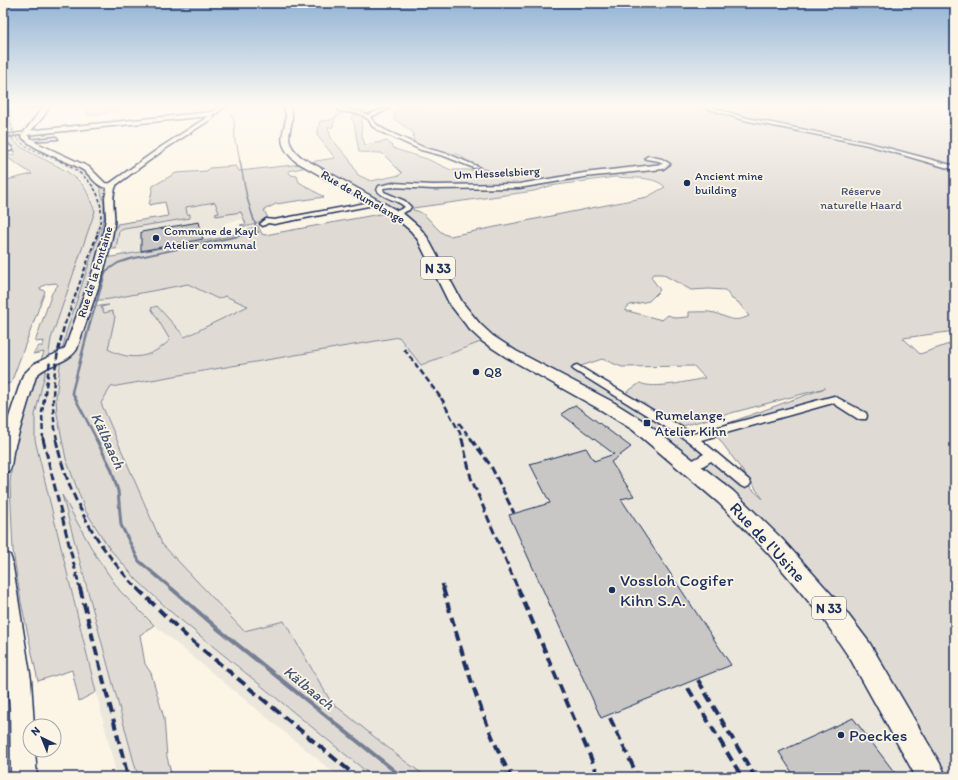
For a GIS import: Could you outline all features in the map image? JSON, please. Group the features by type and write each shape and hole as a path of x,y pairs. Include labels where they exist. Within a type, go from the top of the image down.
{"main road":[{"path":"37,142 86,169 103,185 112,186"},
{"name":"Rue de Rumelange","path":"286,142 289,152 308,165 395,214 415,229 423,239 456,303 475,327 500,347 540,370"},
{"name":"Rue de la Fontaine","path":"3,467 5,452 30,375 39,366 66,353 71,348 101,258 110,225 111,211 108,193 112,186"},
{"name":"Rue de l'Usine","path":"540,370 607,406 639,426 726,497 775,546 832,612 860,651 932,777"},
{"path":"3,561 20,680 24,777"}],"street":[{"path":"3,151 10,149 4,142"},
{"path":"112,186 172,142"},
{"name":"Um Hesselsbierg","path":"408,142 476,167"},
{"path":"862,142 880,146 955,168"},
{"name":"Um Hesselsbierg","path":"395,214 407,210 408,207 403,202 382,193 380,190 381,187 393,185 440,187 519,186 608,172 663,166 667,164 660,160 648,158"},
{"path":"274,222 377,204"},
{"path":"577,368 692,438 745,483"},
{"path":"692,438 834,399 862,416"},
{"path":"690,467 712,455"}],"shaded area":[{"path":"15,142 26,142 81,170 97,184 104,204 104,218 66,333 60,359 57,414 66,459 109,548 136,579 171,612 373,777 339,777 154,625 120,591 96,556 62,497 138,777 117,777 35,440 35,415 51,339 95,212 93,200 84,183 67,168"},
{"path":"215,202 219,213 241,212 244,219 224,223 229,233 121,255 122,250 116,251 119,231 187,214 186,207"},
{"path":"188,284 218,299 225,296 248,306 185,337 157,306 151,308 171,340 163,347 150,353 131,358 119,355 108,363 104,314 101,307 108,305 101,305 102,299 110,299"},
{"path":"399,337 421,365 488,339 607,406 775,546 932,777 427,777 402,759 331,702 284,621 244,631 162,544 101,402 111,387"}],"green space":[{"path":"9,142 15,142 26,150 72,175 84,187 95,211 51,339 48,359 40,363 44,352 33,354 39,346 43,346 44,341 35,342 52,293 58,285 56,283 47,284 41,287 40,289 45,291 11,383 3,385 3,181 32,174 5,156 15,154 13,147"},
{"path":"26,142 31,142 77,165 88,172 100,185 106,187 108,217 95,266 79,306 80,307 66,348 62,352 66,333 104,218 104,204 100,188 90,177 74,165"},
{"name":"Réserve naturelle Haard","path":"323,142 335,142 349,159 358,175 371,181 400,175 402,173 382,153 359,152 357,142 364,142 365,145 388,142 395,149 427,159 451,170 489,170 469,165 466,160 458,155 433,152 414,145 414,142 955,142 955,331 903,338 920,354 955,342 955,777 932,777 775,546 639,426 488,339 421,365 399,337 111,387 101,403 162,544 244,631 284,621 331,702 402,759 427,777 373,777 171,612 136,579 109,548 85,510 66,459 57,414 56,397 61,358 90,307 109,305 101,307 104,313 112,311 115,317 108,349 125,356 133,357 156,351 170,340 151,308 157,306 185,337 248,306 225,296 218,299 188,284 92,301 106,258 225,237 258,226 262,234 265,235 396,211 310,162 335,158","holes":["615,177 648,179 660,183 665,187 647,197 450,236 440,231 419,211 413,210 413,208 534,191 550,186","653,274 662,274 691,290 725,290 732,299 738,302 749,316 735,319 712,312 689,312 689,317 676,318 668,315 662,320 624,310 630,305 649,301 660,290 651,277","602,359 622,367 694,366 705,378 681,383 654,386 640,383 621,396 578,367","825,388 712,429 763,499 675,428"]},
{"path":"302,164 304,167 307,167 288,171 291,175 297,176 299,182 324,197 276,204 264,210 268,218 251,226 240,225 246,224 241,212 216,216 215,214 219,213 215,202 186,207 187,214 190,214 190,218 124,229 119,231 116,249 109,249 113,227 117,227 117,224 168,216 165,202 149,205 153,186 176,173 207,171 209,168 236,166 239,171"},
{"path":"47,365 35,415 35,440 96,692 79,701 72,670 38,681 21,602 13,551 10,483 13,453 35,378 42,367"},
{"path":"62,495 96,556 120,591 154,625 140,635 145,664 151,673 164,718 167,757 172,777 138,777"}],"building":[{"path":"199,222 203,239 141,251 141,232"},
{"name":"Vossloh Cogifer Kihn S.A.","path":"575,405 631,447 611,462 634,496 621,499 731,665 601,718 509,515 550,503 530,464 586,448 594,461 614,454 561,414"},
{"name":"Poeckes","path":"853,718 898,777 795,777 779,752"}],"waterway":[{"name":"Kälbaach","path":"235,142 237,145 240,162"},
{"name":"Kälbaach","path":"240,161 247,198 258,232"},
{"name":"Kälbaach","path":"90,324 106,271 118,263 130,259 258,232"},
{"name":"Kälbaach","path":"90,323 72,392 97,440"},
{"name":"Kälbaach","path":"96,439 111,468 118,491 121,525 139,561 172,589"},
{"name":"Kälbaach","path":"171,588 218,629 402,777"}],"railway":[{"path":"21,142 35,151 61,162"},
{"path":"61,162 80,174 95,189 99,198 101,209 97,233"},
{"path":"65,324 98,232"},
{"path":"57,440 53,410 54,381 58,352 65,323"},
{"path":"404,349 441,398"},
{"path":"43,440 42,412 50,361"},
{"path":"441,398 444,402"},
{"path":"441,398 460,433 462,440"},
{"path":"459,423 472,440"},
{"path":"43,439 80,589"},
{"path":"56,439 68,480 76,501 86,520 110,557 138,589"},
{"path":"462,439 471,478 518,589"},
{"path":"471,439 491,466 514,513"},
{"path":"442,584 444,589"},
{"path":"80,588 128,777"},
{"path":"443,588 472,684 490,731 511,777"},
{"path":"518,588 599,777"},
{"path":"138,589 185,635 357,777"},
{"path":"698,680 755,777"},
{"path":"688,688 742,777"},
{"path":"610,718 638,777"}],"place":[{"name":"Ancient mine building","path":"687,183"},
{"name":"Commune de Kayl Atelier communal","path":"156,238"},
{"name":"Q8","path":"476,372"},
{"name":"Rumelange, Atelier Kihn","path":"647,423"},
{"name":"Vossloh Cogifer Kihn S.A.","path":"612,590"},
{"name":"Poeckes","path":"841,735"}]}
